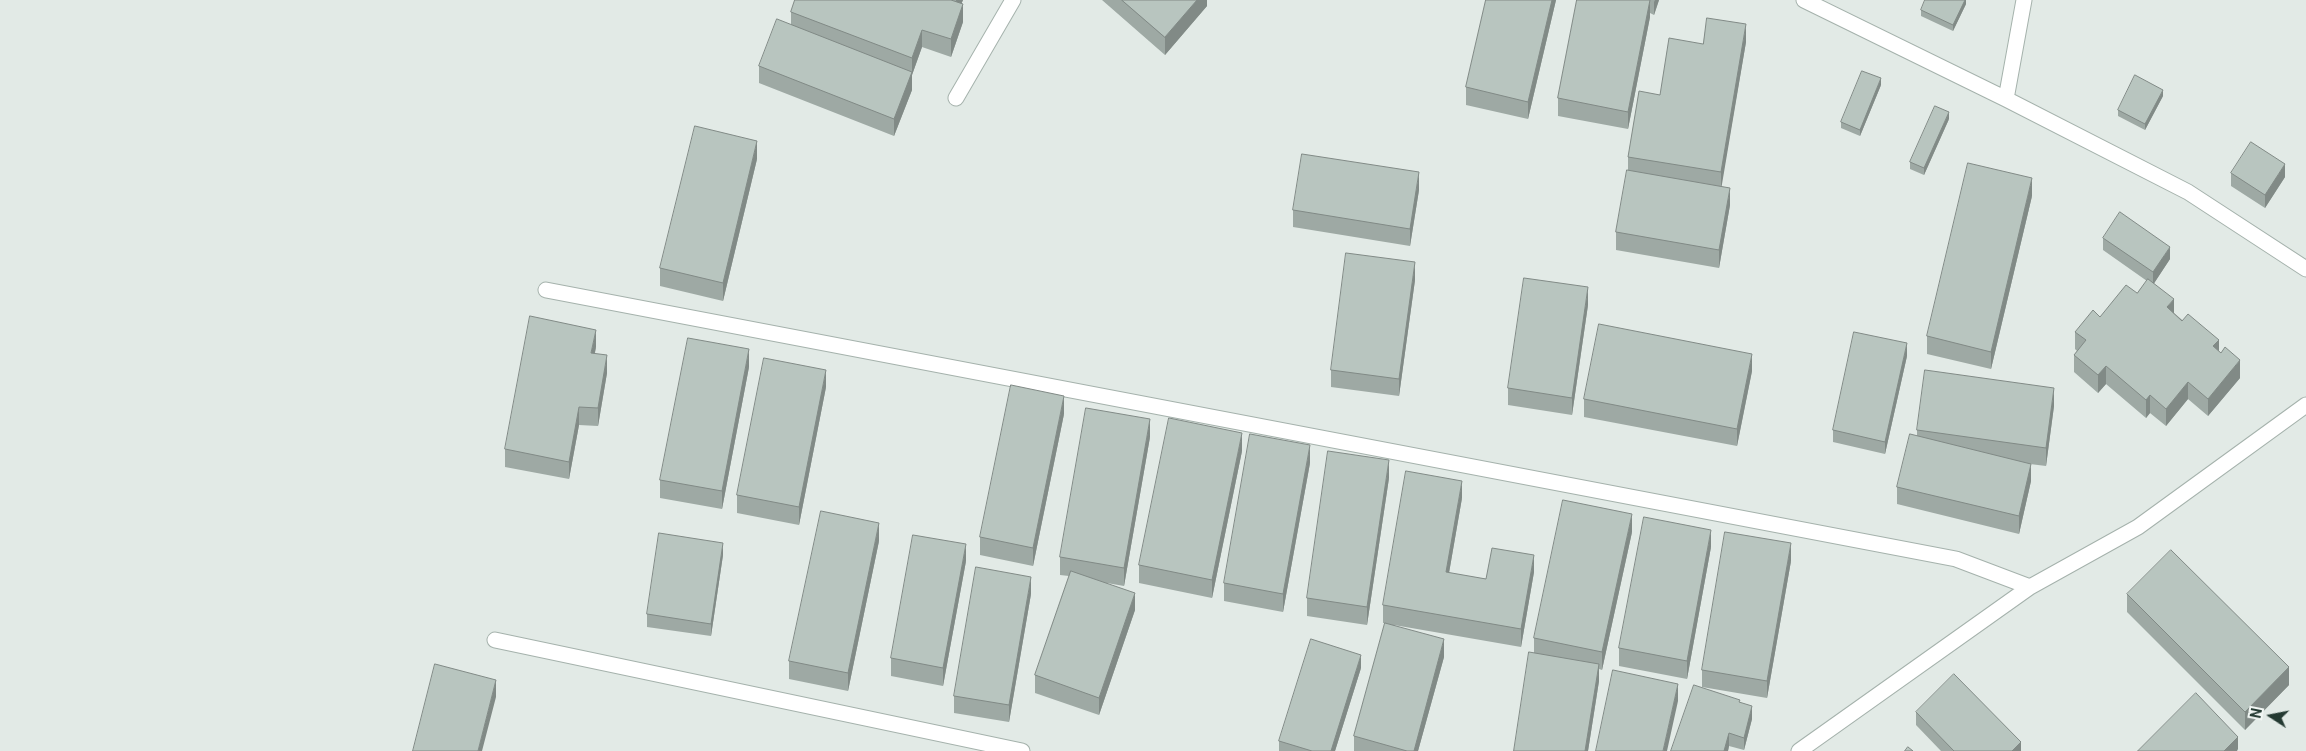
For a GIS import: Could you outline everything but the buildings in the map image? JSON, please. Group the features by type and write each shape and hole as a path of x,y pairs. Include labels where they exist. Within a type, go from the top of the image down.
{"street":[{"path":"956,98 1013,0"},
{"path":"1804,0 2006,99 2188,192 2306,269"},
{"path":"2006,99 2024,0"},
{"path":"546,290 1956,559 2030,587"},
{"path":"1799,751 2030,587 2138,527 2306,405"},
{"path":"494,640 1022,751"}]}
